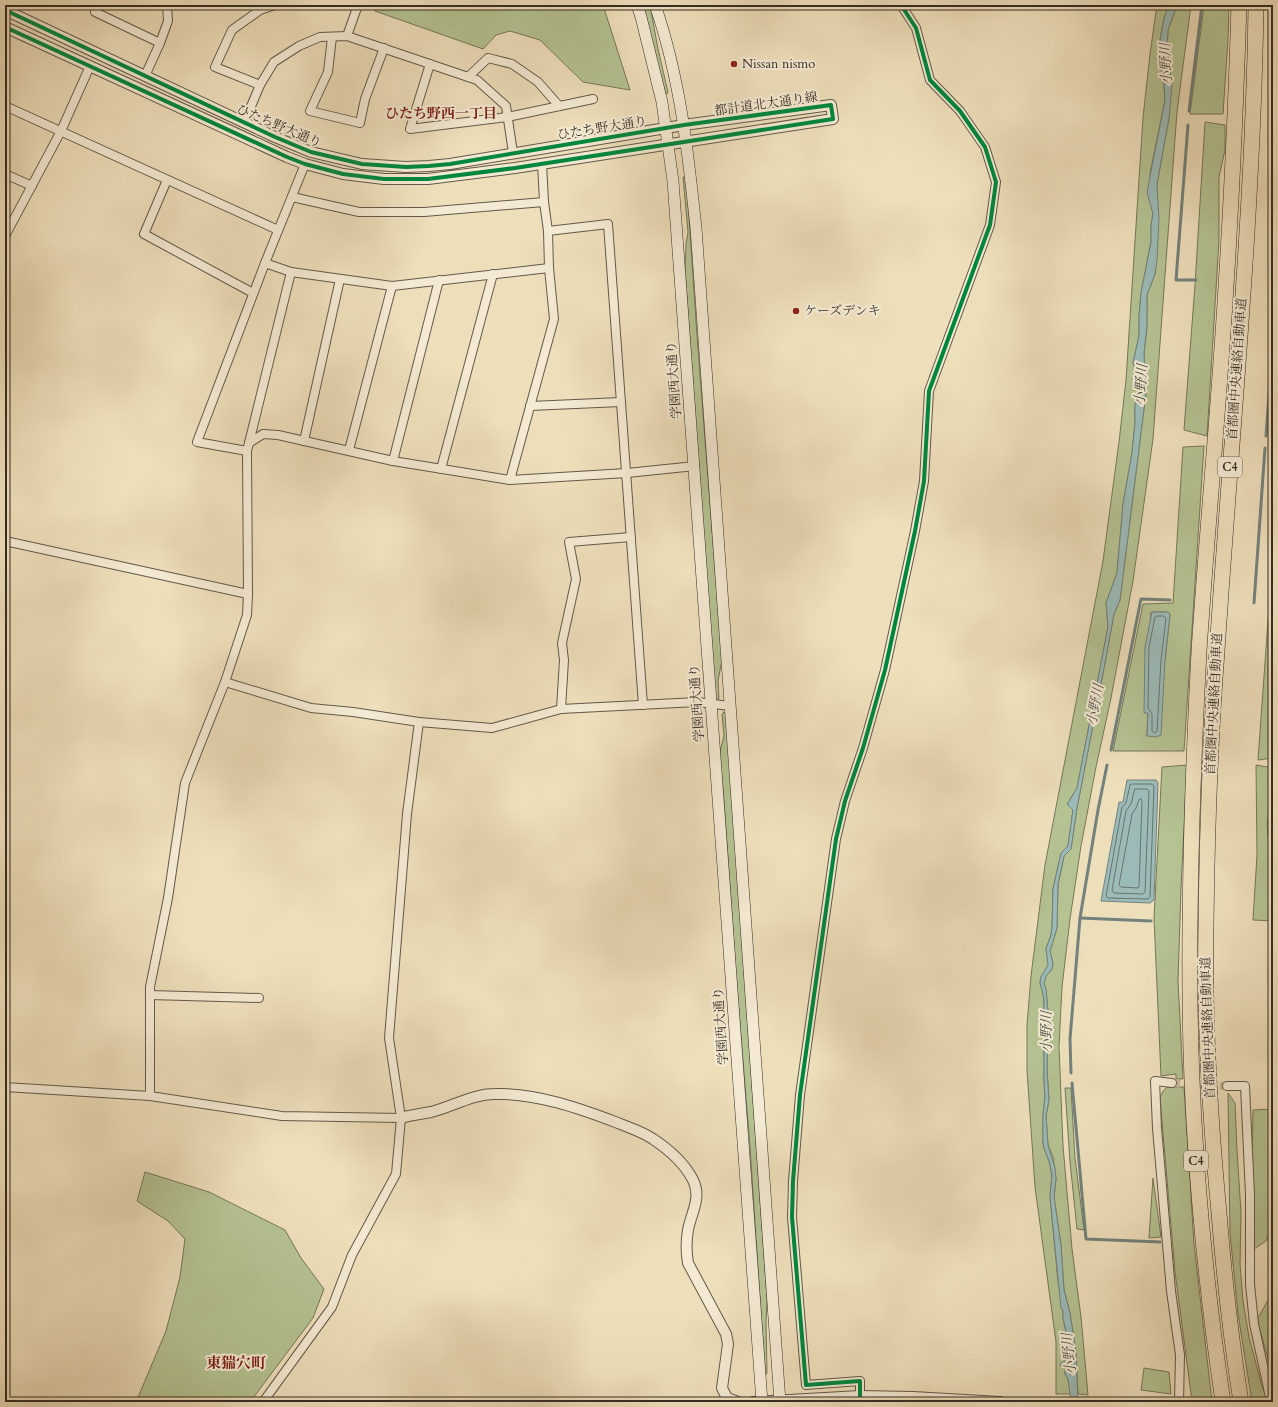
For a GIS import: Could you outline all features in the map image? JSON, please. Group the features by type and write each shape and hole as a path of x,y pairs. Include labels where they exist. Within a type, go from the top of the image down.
{"highway":[{"name":"首都圏中央連絡自動車道","path":"1223,1402 1209,1296 1196,1165 1190,999 1190,918 1199,651 1227,282 1234,154 1239,5"},
{"name":"首都圏中央連絡自動車道","path":"1241,1402 1229,1317 1214,1165 1207,1067 1206,929 1215,678 1247,238 1256,5"}],"main road":[{"name":"学園西大通り","path":"637,5 655,72 669,144 673,181 695,466 762,1402"},
{"path":"655,5 675,77 684,125 696,228 775,1310 780,1401"}],"street":[{"path":"98,5 95,12 160,43"},
{"path":"145,76 160,43 168,20 167,5"},
{"path":"260,85 215,66 232,30 260,10 275,5"},
{"path":"347,36 358,6 357,5"},
{"path":"860,1396 860,1381 806,1385 792,1217 792,1181 800,1095 836,839 845,801 863,748 886,670 915,531 924,481 929,391 990,225 996,182 985,146 960,111 930,80 916,28 901,5"},
{"name":"ひたち野大通り","path":"5,10 244,123 311,152 362,164 406,167 429,166 684,125"},
{"name":"ひたち野大通り","path":"5,27 269,149 306,164 343,174 405,180 449,177 687,142"},
{"path":"244,123 260,85 274,62 299,46 320,37 347,36 477,80 506,106 513,153"},
{"path":"332,37 328,72 310,111 360,123 365,99 384,48"},
{"path":"468,77 488,58 512,64 538,82 558,106"},
{"path":"430,64 410,129 507,117 593,99"},
{"path":"5,236 61,132 90,66"},
{"name":"都計道北大通り線","path":"684,125 831,105 833,119 687,142"},
{"path":"5,106 278,230"},
{"path":"510,480 554,319 542,163"},
{"path":"247,452 197,442 253,293 306,164"},
{"path":"5,174 32,186"},
{"path":"167,180 144,234 253,293"},
{"path":"292,197 359,212 424,212 544,202"},
{"path":"548,231 608,224 643,705"},
{"path":"265,263 291,272 392,286 549,268"},
{"path":"150,1096 150,987 168,898 185,783 225,682 247,615 247,452 291,272"},
{"path":"441,469 493,274"},
{"path":"304,441 340,279"},
{"path":"393,461 440,280"},
{"path":"349,450 392,286"},
{"path":"530,406 621,402"},
{"path":"249,443 263,434 278,435 393,461 510,480 627,473 695,466"},
{"path":"561,709 564,660 562,643 576,579 569,542 631,537"},
{"path":"5,541 248,594"},
{"path":"225,682 311,708 353,712 419,722 492,728 561,709 697,702 730,706"},
{"path":"263,1402 332,1307 352,1255 396,1174 401,1118 389,1038 406,814 419,722"},
{"path":"150,995 259,998"},
{"path":"1172,1083 1155,1081 1157,1128 1171,1291 1180,1355 1179,1402"},
{"path":"1227,1086 1245,1086 1250,1195 1250,1284 1254,1324 1271,1402"},
{"path":"5,1087 150,1096 282,1116 401,1118 431,1112 464,1100 494,1094 520,1095 563,1104 598,1115 636,1130 664,1146 685,1168 693,1180 697,1192 696,1203 688,1228 686,1252 688,1263 726,1334 728,1344 722,1388 727,1398 738,1402"},
{"path":"753,1402 860,1396 913,1397 1000,1402"}],"green space":[{"path":"377,5 603,5 630,90 583,82 540,40 510,31 496,35 483,49 375,11"},
{"path":"642,5 650,5 668,92 667,94 665,93"},
{"path":"1157,5 1169,5 1164,18 1159,46 1165,100 1150,173 1153,214 1151,225 1151,242 1141,293 1139,336 1133,363 1141,386 1135,404 1132,453 1123,504 1117,573 1106,603 1108,627 1077,788 1068,803 1073,810 1068,846 1061,853 1053,889 1052,927 1046,949 1049,965 1041,977 1040,983 1044,999 1045,1097 1043,1115 1043,1143 1052,1176 1050,1197 1058,1281 1069,1353 1065,1354 1065,1374 1068,1379 1071,1394 1056,1394 1056,1342 1035,1187 1027,1070 1027,1025 1031,976 1045,865 1103,561 1119,442 1126,380 1143,118"},
{"path":"1177,5 1191,5 1177,112 1153,439 1133,581 1081,846 1062,987 1059,1046 1063,1146 1072,1249 1081,1317 1088,1395 1078,1394 1076,1353 1070,1313 1064,1290 1061,1245 1054,1197 1056,1179 1053,1157 1048,1145 1046,1116 1049,1100 1047,1070 1048,1012 1046,989 1044,984 1046,976 1052,969 1053,964 1050,951 1057,928 1058,885 1064,856 1071,849 1077,808 1114,614 1120,600 1146,393 1144,353 1147,327 1147,295 1155,274 1157,184 1169,118 1167,49 1168,30"},
{"path":"1204,5 1229,5 1223,114 1190,114"},
{"path":"1205,122 1225,125 1225,150 1219,177 1219,240 1207,436 1184,430"},
{"path":"683,177 685,177 687,188 722,660 718,681 718,700 715,692 685,271 688,232"},
{"path":"1204,446 1184,751 1113,751 1143,604 1173,603 1183,447","holes":["1151,612 1168,612 1170,615 1165,660 1147,736"]},
{"path":"1269,607 1273,608 1273,758 1258,760"},
{"path":"724,712 726,714 767,1298 766,1375 720,758 720,751 724,736 722,714"},
{"path":"1187,765 1178,981 1183,1079 1176,1079 1176,1074 1161,1076 1154,918 1162,767"},
{"path":"1256,765 1273,768 1273,784 1267,825 1273,884 1273,921 1253,920 1257,855"},
{"path":"1167,1087 1184,1087 1194,1244 1212,1402 1192,1401 1175,1272 1160,1098 1163,1091"},
{"path":"1065,1088 1071,1088 1075,1158 1084,1230 1077,1229 1070,1162"},
{"path":"1228,1093 1235,1103 1241,1213 1240,1264 1243,1301 1249,1337 1261,1383 1267,1398 1265,1402 1252,1402 1238,1314 1230,1233"},
{"path":"1273,1109 1273,1208 1269,1233 1266,1241 1254,1249 1252,1175 1253,1110"},
{"path":"145,1172 209,1192 285,1230 301,1258 324,1289 313,1318 250,1402 136,1402 166,1331 180,1277 185,1239 168,1221 137,1201"},
{"path":"1153,1178 1161,1237 1149,1238"},
{"path":"1273,1291 1273,1376 1257,1320"},
{"path":"1144,1368 1169,1372 1171,1394 1141,1390"}],"water":[{"name":"小野川","path":"1169,5 1177,5 1168,30 1167,49 1172,85 1169,118 1157,184 1159,220 1157,260 1155,274 1147,295 1147,327 1144,353 1146,393 1120,600 1114,614 1077,808 1071,849 1064,856 1058,884 1057,928 1050,951 1053,964 1052,969 1046,976 1044,984 1046,989 1048,1012 1047,1070 1049,1100 1046,1116 1048,1145 1055,1168 1056,1179 1054,1197 1061,1245 1064,1290 1070,1313 1076,1353 1078,1402 1071,1402 1068,1379 1065,1374 1066,1367 1060,1365 1065,1361 1065,1354 1069,1353 1063,1310 1061,1308 1050,1197 1052,1175 1043,1143 1043,1115 1045,1097 1044,999 1040,983 1041,977 1048,965 1046,949 1052,927 1053,889 1061,853 1068,846 1073,810 1068,803 1077,788 1108,627 1106,603 1117,573 1123,504 1132,453 1135,404 1141,386 1133,363 1139,336 1141,293 1151,242 1151,225 1153,214 1147,192 1165,100 1159,46 1164,18"},
{"path":"1152,612 1168,612 1170,614 1165,660 1161,735 1156,737 1147,736 1148,713 1144,713 1145,647"},
{"path":"1127,780 1156,780 1158,783 1154,900 1150,903 1101,901 1119,802 1123,802"}],"waterway":[{"path":"1189,111 1202,5"},
{"path":"1188,125 1176,280 1196,280"},
{"path":"1266,436 1273,339"},
{"path":"1254,603 1265,448"},
{"path":"1111,750 1141,599 1170,600"},
{"path":"1269,603 1273,604"},
{"path":"1071,1073 1070,1039 1080,918 1107,765"},
{"path":"1080,918 1151,921"},
{"path":"1072,1083 1086,1239 1160,1242"}],"tunnel":[{"path":"1172,1083 1227,1086"}],"cycle path":[{"path":"860,1396 860,1381 806,1385 792,1217 793,1181 800,1095 836,839 845,801 863,748 885,670 915,531 924,481 929,391 990,225 996,182 985,147 960,111 930,80 916,28 901,5"},
{"path":"5,10 275,137 311,152 362,164 406,167 450,164 684,125 831,105 833,119 515,168 428,179 384,179 343,174 305,164 287,157 5,27"}],"place":[{"name":"Nissan nismo","path":"734,64"},
{"name":"ケーズデンキ","path":"796,311"}],"district":[{"name":"ひたち野西一丁目","path":"441,113"},
{"name":"東猯穴町","path":"236,1363"}]}
